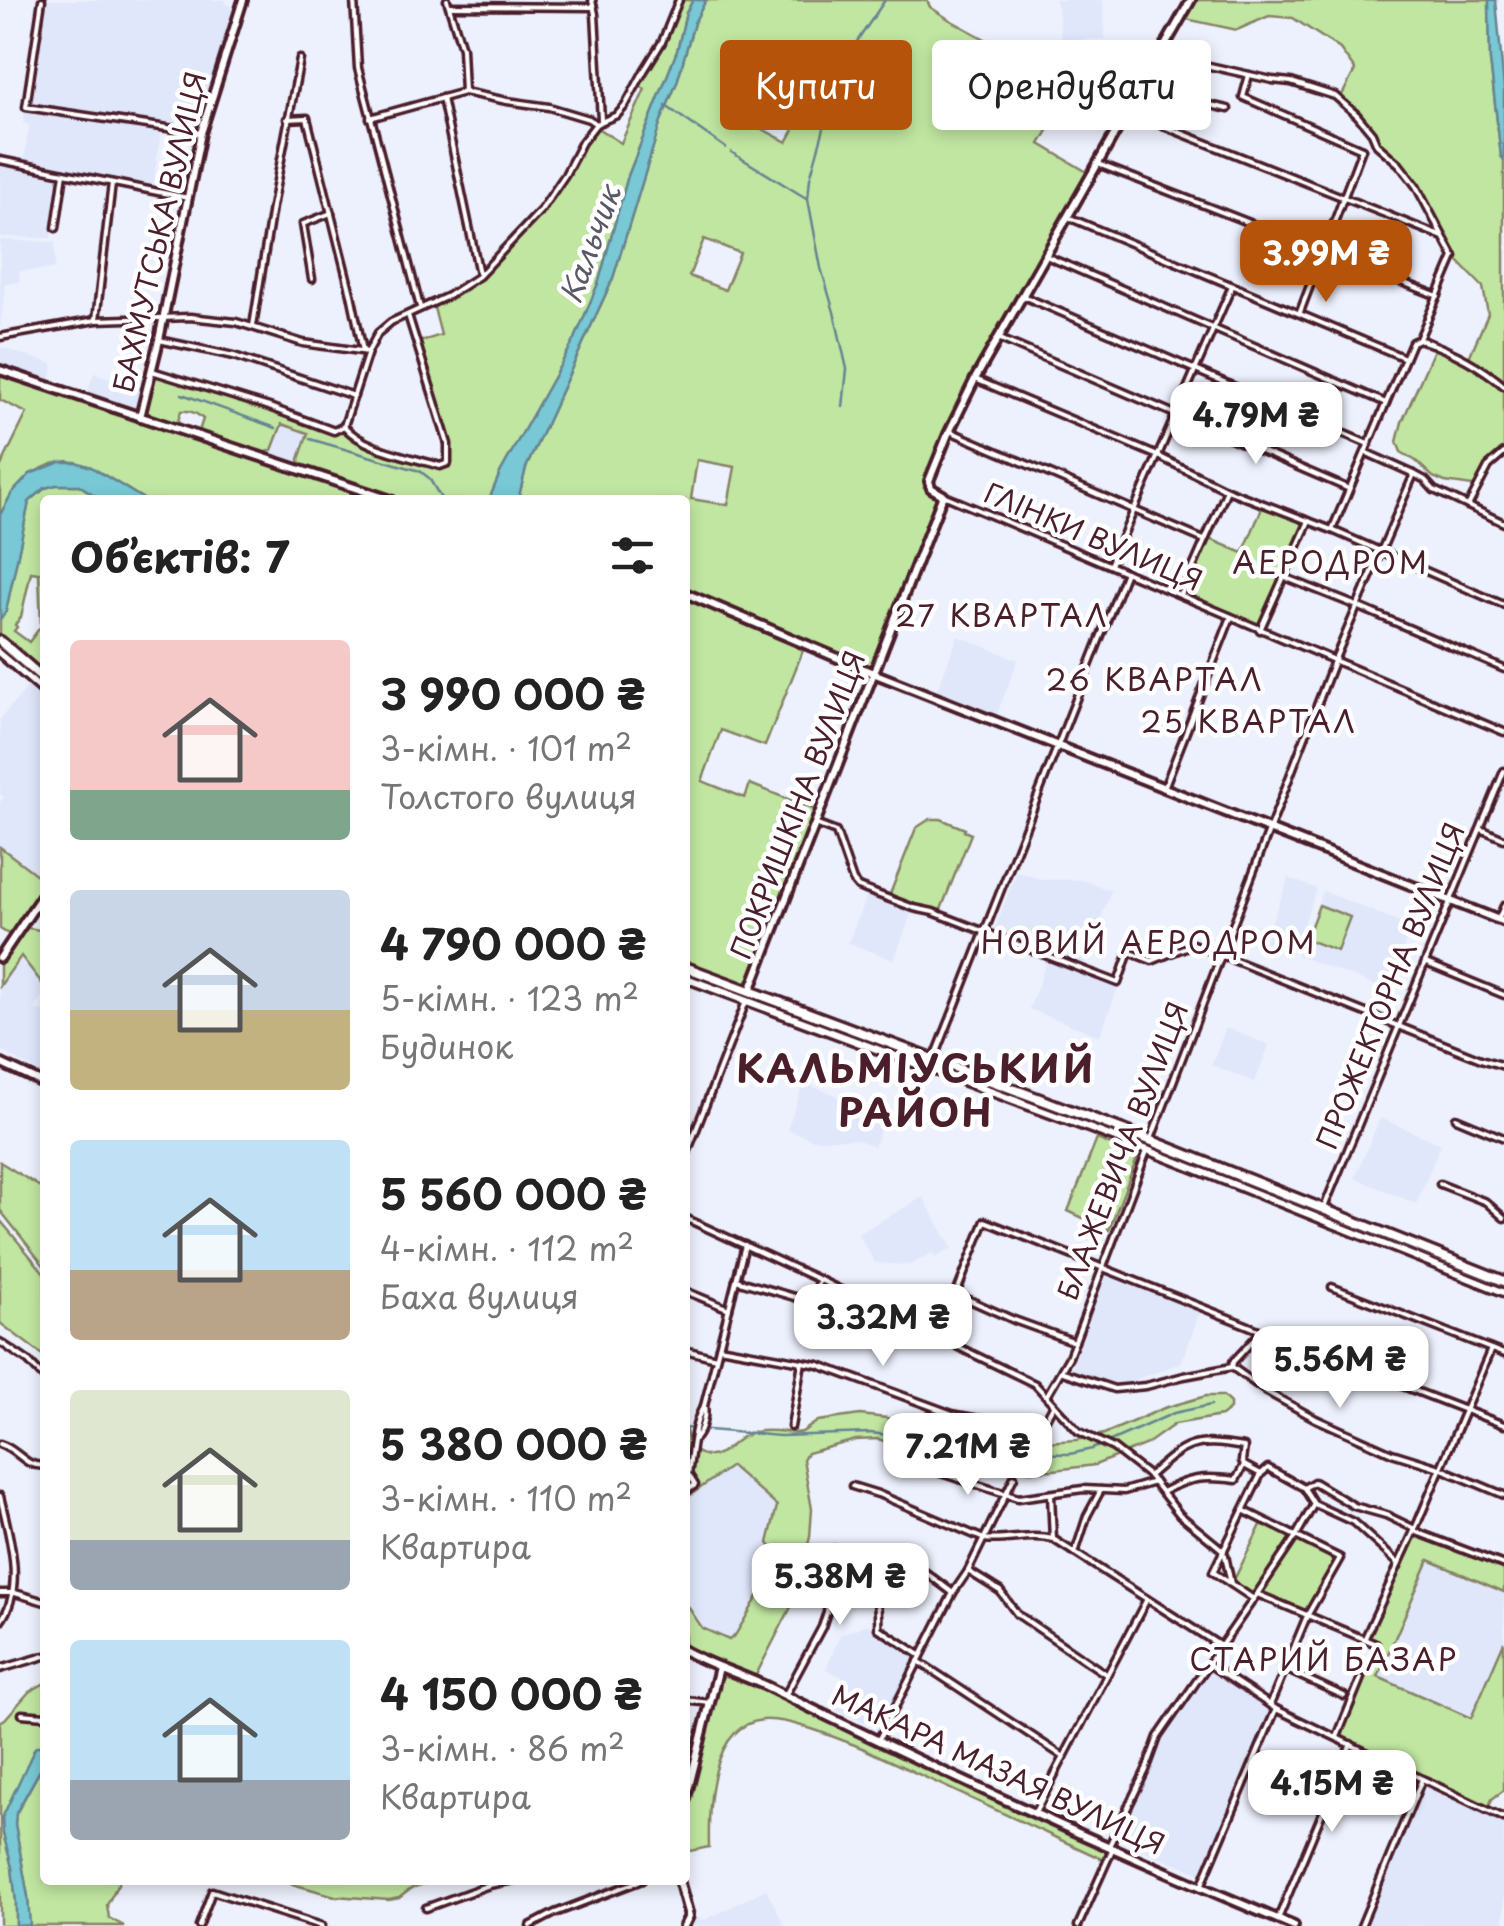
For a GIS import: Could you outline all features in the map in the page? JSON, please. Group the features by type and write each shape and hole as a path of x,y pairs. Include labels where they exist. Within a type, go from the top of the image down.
{"main road":[{"path":"1,645 40,676"},
{"path":"1,645 40,686"},
{"path":"690,969 748,995 1149,1144 1501,1282"},
{"path":"690,978 748,995"}],"street":[{"path":"42,0 26,106 201,132"},
{"name":"БАХМУТСЬКА ВУЛИЦЯ","path":"140,417 201,132 242,0"},
{"path":"354,0 358,68 420,308"},
{"path":"592,0 598,122"},
{"path":"152,372 334,431 344,426 366,351 384,326 480,276 547,202 598,122 625,106 662,42 679,0"},
{"name":"ПОКРИШКІНА ВУЛИЦЯ","path":"1169,40 1191,0"},
{"path":"464,92 462,48 449,3 594,7"},
{"path":"252,326 300,59"},
{"path":"1211,66 1291,82 1340,99 1416,186 1454,257 1420,339"},
{"path":"1249,75 1243,98 1362,150 1300,312"},
{"path":"370,118 464,92 556,109 598,122"},
{"path":"442,98 480,276"},
{"path":"1211,105 1228,108"},
{"path":"287,119 307,118 366,351"},
{"name":"ПОКРИШКІНА ВУЛИЦЯ","path":"690,1137 943,496 931,488 929,480 949,430 1118,130"},
{"path":"1174,130 1443,237"},
{"path":"0,160 188,198"},
{"path":"1098,164 1438,296"},
{"path":"56,228 64,173"},
{"path":"96,320 112,183"},
{"path":"312,279 303,224 331,213"},
{"path":"1068,217 1405,358"},
{"path":"1046,256 1386,403"},
{"path":"1110,566 1232,284"},
{"path":"1023,296 1368,444"},
{"path":"344,426 367,442 440,466 448,464 448,444 408,315"},
{"path":"0,336 96,320 163,316 222,319 303,343 366,351"},
{"path":"998,338 1349,489"},
{"path":"1332,530 1412,342 1420,339 1452,353 1504,386"},
{"path":"159,340 234,356 354,396"},
{"path":"0,370 376,495"},
{"path":"975,379 1504,606"},
{"path":"949,430 1204,540"},
{"path":"1364,452 1504,523"},
{"path":"1468,506 1489,466 1504,453"},
{"name":"БЛАЖЕВИЧА ВУЛИЦЯ","path":"1047,1395 1074,1342 1334,661 1414,474"},
{"path":"1180,595 1227,490"},
{"name":"ГЛІНКИ ВУЛИЦЯ","path":"943,496 1504,732"},
{"path":"1260,630 1309,521"},
{"path":"933,1064 1126,572"},
{"path":"1284,577 1504,670"},
{"path":"690,595 873,673 1501,921 1504,906"},
{"path":"1164,788 1231,617"},
{"name":"ПРОЖЕКТОРНА ВУЛИЦЯ","path":"1321,1214 1504,771"},
{"path":"815,824 836,832 858,887 1118,983 1129,952 1152,961 1193,944 1504,1066"},
{"path":"1480,829 1504,839"},
{"path":"0,958 40,898"},
{"path":"1426,962 1504,994"},
{"path":"0,1062 40,1082"},
{"path":"1456,1118 1504,1137"},
{"path":"1440,1184 1486,1202 1504,1218"},
{"path":"690,1220 1035,1384 1078,1430 1113,1448 1149,1476 1180,1515 1224,1551 1231,1584"},
{"path":"933,1334 956,1294 986,1221 1504,1425"},
{"path":"690,1464 699,1411 704,1406 746,1245"},
{"path":"736,1280 808,1300 820,1280"},
{"path":"1332,1287 1504,1354"},
{"path":"690,1294 729,1309"},
{"path":"956,1294 1074,1342"},
{"path":"1232,1367 1257,1336 1258,1329"},
{"path":"0,1342 28,1360 40,1373"},
{"path":"719,1347 802,1360 952,1414 1040,1430 1054,1404"},
{"path":"1364,1640 1492,1349"},
{"path":"690,1351 716,1358"},
{"path":"792,1427 802,1360"},
{"path":"1062,1371 1114,1390 1232,1367 1316,1420 1504,1495"},
{"path":"1149,1476 1183,1448 1203,1442 1244,1447 1244,1466 1236,1480 1190,1478 1162,1492"},
{"path":"0,1444 32,1465 40,1465"},
{"path":"1244,1466 1262,1474"},
{"path":"1376,1644 1256,1597 1213,1572 1268,1468 1304,1488 1314,1504 1353,1522 1399,1564"},
{"path":"941,1473 1018,1498 1083,1489 1124,1491 1154,1482"},
{"path":"878,1741 1014,1477"},
{"path":"1304,1488 1314,1482 1354,1506 1504,1565"},
{"path":"852,1486 984,1539 1053,1539 1222,1647"},
{"path":"1075,1553 1100,1490"},
{"path":"1051,1495 1053,1539"},
{"path":"0,1496 13,1567 12,1592 0,1622"},
{"path":"1078,1926 1158,1737 1256,1597 1314,1504"},
{"path":"1245,1511 1340,1558 1308,1616 1270,1705"},
{"path":"785,1696 822,1628 834,1549 869,1552 921,1569 953,1594"},
{"path":"878,1558 878,1628 1064,1757"},
{"path":"968,1571 1000,1591 1023,1618 1107,1675"},
{"path":"0,1593 12,1592 40,1600"},
{"path":"1034,1814 1146,1599"},
{"name":"МАКАРА МАЗАЯ ВУЛИЦЯ","path":"690,1653 1110,1849 1294,1926"},
{"path":"0,1669 40,1657"},
{"path":"1210,1664 1276,1709 1504,1818"},
{"path":"690,1782 720,1667"},
{"path":"1284,1670 1344,1696"},
{"path":"1337,1737 1362,1678"},
{"path":"690,1701 710,1703"},
{"path":"1201,1887 1276,1709"},
{"path":"22,1714 40,1716"},
{"path":"1282,1922 1351,1744"},
{"path":"1361,1926 1422,1779"},
{"path":"426,1908 489,1885"},
{"path":"530,1926 629,1885"},
{"path":"680,1885 689,1916 684,1926"},
{"path":"199,1926 212,1892 322,1926"}],"shaded area":[{"path":"48,0 226,0 236,9 199,129 162,124 153,187 24,161 29,125 23,123 25,111 31,111"},
{"path":"1055,0 1103,0 1105,39 1061,40"},
{"path":"0,163 60,175 51,238 0,237"},
{"path":"0,240 55,242 55,269 20,271 19,282 5,283 0,330"},
{"path":"0,347 53,364 50,385 0,369"},
{"path":"94,373 146,390 139,415 86,397"},
{"path":"281,424 308,433 299,459 301,468 260,455 272,450"},
{"path":"958,636 1018,660 997,714 937,690"},
{"path":"31,683 40,691 40,877 0,847 0,802 4,797 0,794 0,719"},
{"path":"1017,871 1042,880 1083,880 1111,891 1083,965 994,931"},
{"path":"1289,878 1317,889 1292,953 1264,942"},
{"path":"1323,891 1412,927 1386,990 1297,955"},
{"path":"867,895 912,912 894,960 848,943"},
{"path":"20,956 40,981 40,999 34,1009 40,1010 40,1073 0,1050 0,986"},
{"path":"1047,961 1118,988 1100,1036 1029,1009"},
{"path":"1226,1028 1269,1045 1255,1082 1211,1065"},
{"path":"804,1083 886,1114 874,1146 855,1139 812,1139 787,1129"},
{"path":"1380,1118 1441,1144 1416,1204 1355,1178"},
{"path":"923,1197 952,1248 910,1265 875,1263 858,1234"},
{"path":"1106,1276 1200,1312 1181,1363 1116,1387 1071,1370"},
{"path":"731,1466 777,1506 768,1543 774,1552 766,1583 729,1640 702,1628 690,1610 690,1495"},
{"path":"1429,1559 1504,1592 1504,1642 1471,1719 1378,1678"},
{"path":"867,1624 917,1656 881,1730 830,1707 843,1677 826,1669 840,1635"},
{"path":"1210,1667 1273,1710 1204,1875 1115,1838 1160,1738"},
{"path":"1423,1782 1504,1821 1504,1926 1363,1926"},
{"path":"766,1889 785,1926 687,1926 691,1916 705,1920"}],"green space":[{"path":"679,0 693,0 628,176 599,281 575,339 491,495 381,495 301,468 299,459 308,433 282,424 272,450 260,455 201,435 203,419 193,412 181,411 172,426 143,416 154,372 334,431 344,426 363,441 389,451 440,466 448,464 449,451 416,343 441,335 433,304 470,283 553,194 594,126 621,143 645,89 637,85 662,42"},
{"path":"706,0 927,0 930,7 987,40 932,40 932,130 1048,130 1040,144 1092,175 949,430 924,487 943,495 873,673 690,595 690,495 519,495 526,468 613,278 694,23","holes":["704,239 740,253 725,290 689,276","697,460 735,467 728,505 691,499"]},
{"path":"1191,0 1489,0 1490,60 1504,160 1504,453 1489,466 1479,487 1433,477 1401,452 1397,442 1436,345 1467,362 1488,314 1483,287 1454,257 1416,186 1340,99 1355,70 1340,49 1293,18 1269,16 1237,30 1181,18"},
{"path":"0,373 370,495 137,495 91,467 68,461 30,474 12,493 0,515 0,468 27,413 0,400"},
{"path":"56,485 79,485 94,495 40,495 40,600 39,573 31,572 14,631 29,642 40,627 40,672 0,636 0,619 6,611 29,502 45,488"},
{"path":"1228,491 1307,522 1259,628 1182,595","holes":["1229,495 1262,508 1243,553 1210,539"]},
{"path":"690,598 804,648 765,746 721,730 702,781 745,798 750,784 818,811 749,988 690,967"},
{"path":"930,819 941,819 971,834 940,912 890,894 916,828"},
{"path":"0,847 40,877 40,894 12,936 0,929"},
{"path":"1319,905 1350,917 1337,951 1306,939"},
{"path":"23,927 40,930 40,981 21,956 0,986 0,962"},
{"path":"1097,1139 1138,1156 1109,1230 1068,1211"},
{"path":"0,1162 40,1187 40,1261 0,1210"},
{"path":"0,1220 40,1268 40,1353 0,1323"},
{"path":"1206,1396 1223,1396 1230,1403 1230,1409 1221,1416 1175,1424 1147,1444 1095,1465 1054,1470 1030,1471 945,1458 921,1464 899,1446 878,1439 856,1440 807,1453 803,1459 812,1509 810,1537 792,1605 754,1679 690,1651 690,1610 702,1628 729,1640 736,1634 766,1583 774,1552 768,1543 777,1506 731,1466 690,1495 690,1448 710,1456 755,1432 796,1433 818,1421 860,1415 887,1418 922,1435 1044,1442 1077,1440 1104,1434 1164,1408"},
{"path":"1263,1521 1295,1536 1254,1598 1232,1584"},
{"path":"1415,1534 1504,1568 1504,1592 1429,1560 1378,1677 1471,1718 1504,1642 1504,1790 1492,1799 1488,1809 1340,1736 1378,1644 1366,1639"},
{"path":"1296,1537 1339,1559 1307,1614 1259,1594"},
{"path":"722,1669 1109,1850 1104,1860 862,1748 774,1720 745,1725 732,1736 716,1771 709,1847 690,1851 690,1794"},
{"path":"40,1686 40,1746 35,1748 3,1833 12,1867 16,1926 0,1926 0,1722"},
{"path":"40,1770 40,1885 117,1885 107,1905 109,1918 124,1926 29,1926 16,1814"},
{"path":"296,1885 421,1885 389,1900 335,1896"}],"water":[{"path":"693,0 706,0 694,23 661,121 613,278 526,468 519,495 491,495 575,339 599,281 628,176 677,51"},
{"path":"1489,0 1496,0 1504,90 1504,160 1490,60"},
{"path":"60,462 76,462 137,495 94,495 79,485 56,485 45,488 29,502 6,611 0,619 0,515 12,493 30,474"},
{"path":"40,1746 40,1770 16,1813 15,1824 30,1925 16,1926 12,1867 2,1818 35,1748"}],"waterway":[{"path":"843,407 847,369 821,268 808,199 810,178 837,82 850,52 885,0"},
{"path":"666,106 726,148"},
{"path":"731,152 806,198"},
{"path":"182,394 276,428"},
{"path":"310,439 420,471 439,495"},
{"path":"690,1428 780,1436 870,1433 967,1452 1070,1454 1092,1449 1174,1413 1211,1405"}],"tram line":[{"path":"0,649 40,683"},
{"path":"690,975 1149,1146 1504,1288"}],"district":[{"name":"АЕРОДРОМ","path":"1331,564"},
{"name":"27 КВАРТАЛ","path":"1002,617"},
{"name":"26 КВАРТАЛ","path":"1155,681"},
{"name":"25 КВАРТАЛ","path":"1249,723"},
{"name":"НОВИЙ АЕРОДРОМ","path":"1149,944"},
{"name":"КАЛЬМІУСЬКИЙ РАЙОН","path":"916,1092"},
{"name":"СТАРИЙ БАЗАР","path":"1324,1661"}],"water label":[{"name":"Кальчик","path":"591,245"}]}
